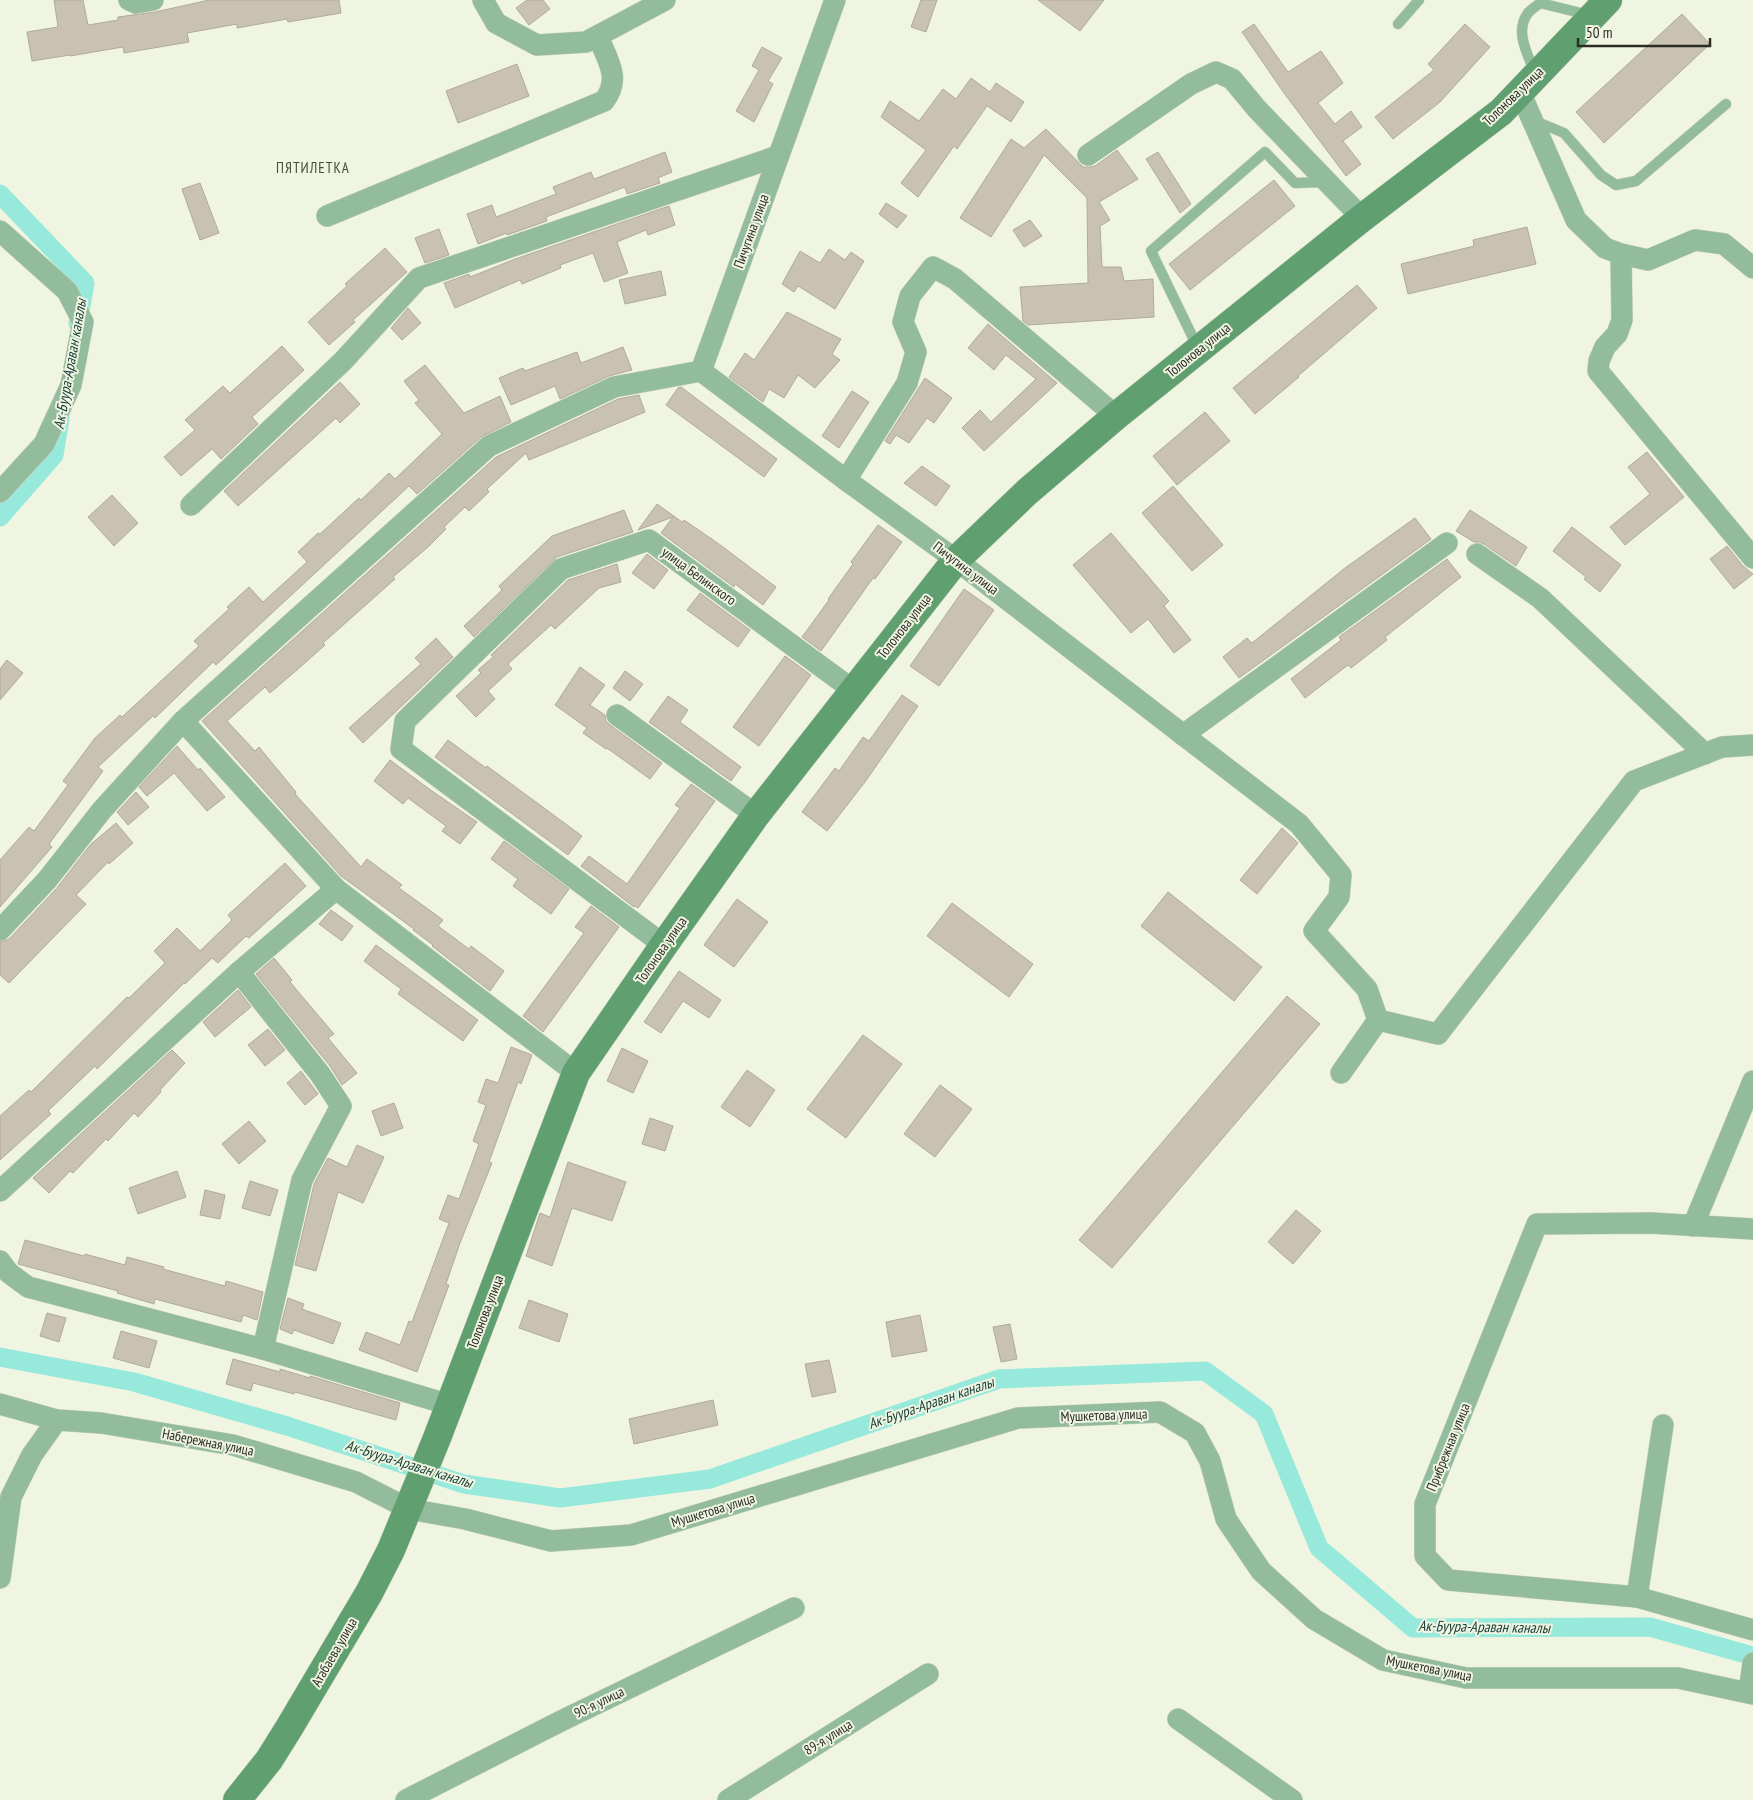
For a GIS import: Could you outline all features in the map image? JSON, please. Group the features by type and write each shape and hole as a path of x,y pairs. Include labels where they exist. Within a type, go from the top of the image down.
{"main road":[{"name":"Толонова улица","path":"437,1438 576,1073 756,816 956,560 1026,492 1116,416 1362,218 1501,112 1603,4"},
{"name":"Атабаева улица","path":"236,1800 269,1760 368,1594 412,1501 437,1438"}],"street":[{"path":"129,0 136,3 153,0"},
{"path":"484,0 496,23 537,45 586,42 665,0"},
{"name":"Пичугина улица","path":"835,0 701,371 956,560 1299,824 1341,875 1338,897 1314,931 1367,989 1378,1020"},
{"path":"327,216 604,101 611,92 614,78 598,36"},
{"path":"1088,155 1191,84 1216,72 1232,80 1257,109 1362,218"},
{"path":"1528,84 1532,120 1576,220 1606,248 1621,254 1648,260 1695,240 1724,244 1753,268"},
{"path":"191,505 343,361 418,278 778,156"},
{"path":"0,231 67,291 82,322 70,385 44,444 0,492"},
{"path":"1621,254 1622,320 1617,334 1605,347 1599,361 1598,371 1753,558"},
{"path":"846,480 907,383 916,352 903,322 910,296 932,267 954,278 1116,416"},
{"path":"0,930 47,880 102,810 183,721 489,446 614,387 701,371"},
{"name":"улица Белинского","path":"664,945 401,749 405,721 561,569 649,540 853,690"},
{"path":"1183,735 1447,544"},
{"path":"1477,554 1540,598 1705,754"},
{"path":"617,715 756,816"},
{"path":"183,721 336,889 576,1073"},
{"path":"1341,1073 1378,1020 1438,1034 1634,781 1722,747 1753,745"},
{"path":"0,1191 239,972 336,889"},
{"path":"239,972 320,1074 341,1106 302,1180 263,1349"},
{"path":"1693,1226 1753,1080"},
{"name":"Прибрежная улица","path":"1753,1230 1651,1223 1537,1224 1425,1504 1425,1556 1448,1580 1637,1597 1753,1630"},
{"path":"0,1261 9,1273 28,1287 263,1349 450,1405"},
{"name":"Набережная улица","path":"0,1404 57,1420 101,1423 233,1445 412,1501"},
{"name":"Мушкетова улица","path":"412,1501 465,1519 551,1541 631,1535 1018,1418 1160,1412 1195,1433 1210,1461 1226,1519 1261,1571 1314,1619 1383,1660 1466,1678 1678,1678 1751,1693"},
{"path":"0,1578 11,1497 32,1455 57,1420"},
{"path":"1637,1597 1663,1425"},
{"name":"90-я улица","path":"406,1800 561,1721 794,1608"},
{"path":"1751,1693 1753,1663"},
{"name":"89-я улица","path":"728,1800 928,1674"},
{"path":"1178,1718 1292,1800"}],"lane":[{"path":"1398,24 1419,0"},
{"path":"1528,84 1522,23 1528,12 1540,2 1603,4"},
{"path":"1532,120 1564,132 1601,175 1616,185 1636,181 1726,104"},
{"path":"1198,350 1151,251 1265,152 1295,183 1327,182"}],"building":[{"path":"54,0 83,0 88,25 118,20 118,17 155,12 209,0 339,0 341,13 288,22 287,19 237,28 237,24 187,33 189,42 124,53 123,47 32,61 27,32 58,27"},
{"path":"527,0 543,0 550,9 529,25 516,8"},
{"path":"921,0 937,0 926,32 911,27"},
{"path":"1038,0 1104,0 1080,31"},
{"path":"1682,14 1710,44 1604,143 1576,112"},
{"path":"1254,24 1288,72 1321,51 1343,83 1318,103 1335,124 1351,111 1362,127 1343,141 1361,164 1346,176 1284,93 1242,32"},
{"path":"1465,24 1490,47 1440,102 1393,139 1375,117 1434,70 1428,64"},
{"path":"762,47 782,58 768,81 773,84 754,122 736,111 759,70 752,66"},
{"path":"517,64 529,96 458,123 446,91"},
{"path":"971,78 990,92 996,83 1024,102 1011,122 987,106 957,149 954,146 918,197 901,183 926,150 881,117 890,101 919,121 943,89 956,99"},
{"path":"1046,129 1083,167 1095,166 1117,150 1138,179 1099,202 1110,220 1100,226 1102,267 1121,267 1124,281 1153,279 1154,317 1028,325 1023,321 1020,287 1088,283 1087,198 1044,155 991,237 960,218 1011,139 1024,148"},
{"path":"665,152 672,172 658,178 660,183 627,194 625,187 546,217 547,221 478,244 467,214 492,205 496,217 556,194 553,187 591,172 594,179"},
{"path":"1158,152 1191,204 1180,213 1146,159"},
{"path":"1274,180 1295,206 1190,290 1169,264"},
{"path":"200,183 219,233 200,240 182,189"},
{"path":"886,203 907,216 897,228 879,214"},
{"path":"669,206 675,225 648,235 646,230 617,242 628,273 604,282 593,253 560,265 561,268 522,284 520,280 455,308 444,283 469,274 470,277 515,259"},
{"path":"1030,220 1042,236 1024,247 1013,230"},
{"path":"1527,227 1536,264 1408,294 1401,264 1474,246 1473,240"},
{"path":"439,229 449,255 425,263 415,238"},
{"path":"385,248 407,272 353,320 355,322 329,345 308,322 347,286 345,284"},
{"path":"829,249 845,260 851,252 864,261 835,309 798,286 794,292 782,284 800,251 820,263"},
{"path":"661,271 666,295 625,304 619,280"},
{"path":"1357,285 1377,308 1255,414 1233,388"},
{"path":"408,308 421,323 402,340 391,328"},
{"path":"787,312 841,339 832,354 840,360 815,388 798,375 784,398 769,389 763,402 729,377 745,353 754,360"},
{"path":"988,324 1057,383 984,451 962,428 980,410 991,422 1036,379 1006,355 994,370 968,348"},
{"path":"282,346 304,370 252,417 258,424 221,459 212,449 181,476 164,457 195,430 185,420 223,386 230,393"},
{"path":"623,347 632,370 609,376 560,399 555,386 511,405 499,378 523,368 525,371 577,352 581,363"},
{"path":"425,365 464,413 500,396 511,422 481,437 417,494 409,486 216,665 213,662 155,718 153,716 98,767 103,771 49,844 52,847 0,907 0,860 29,827 34,831 68,785 63,781 95,738 120,715 122,717 199,646 194,641 229,609 227,607 249,587 263,602 307,562 298,552 318,533 320,534 359,498 361,500 389,473 395,479 442,434 415,403 419,400 404,381"},
{"path":"925,378 952,398 934,423 927,418 909,443 896,435 890,444 885,441"},
{"path":"340,382 360,404 340,423 336,418 238,506 224,491"},
{"path":"681,387 777,459 764,477 666,405 678,388"},
{"path":"852,391 869,402 839,448 822,436"},
{"path":"639,395 645,412 529,460 526,453 487,489 489,492 469,511 465,507 444,527 446,529 428,547 323,643 325,645 270,693 265,687 227,721 255,751 259,747 296,792 295,794 361,867 367,859 402,885 399,888 443,920 438,926 469,949 471,946 504,971 490,991 432,946 414,929 341,876 202,721 496,457 618,399"},
{"path":"1205,412 1230,441 1177,485 1153,456"},
{"path":"1647,452 1684,497 1625,545 1610,527 1650,494 1628,467"},
{"path":"922,466 950,486 936,506 904,483"},
{"path":"1173,486 1223,545 1192,571 1142,513"},
{"path":"112,495 138,523 114,546 88,517"},
{"path":"657,504 682,522 684,520 719,544 776,587 763,605 735,584 734,587 661,533 673,517 638,530"},
{"path":"624,510 633,532 557,557 474,637 464,626 502,590 499,586 552,536"},
{"path":"1470,510 1527,547 1516,566 1484,544 1474,542 1456,531"},
{"path":"1415,518 1431,539 1239,678 1223,657 1247,638 1252,643 1345,568"},
{"path":"878,525 902,542 875,579 873,578 821,651 802,637 853,564 851,562"},
{"path":"1572,527 1621,565 1600,592 1584,579 1586,577 1553,551"},
{"path":"1111,533 1169,601 1164,606 1191,640 1174,653 1148,619 1131,633 1073,565"},
{"path":"1727,546 1743,566 1753,574 1734,589 1710,559"},
{"path":"647,554 668,570 654,589 632,573"},
{"path":"1447,559 1461,577 1385,637 1387,640 1351,668 1348,665 1305,698 1291,679 1341,640 1339,637"},
{"path":"617,564 621,582 599,588 555,629 551,625 508,664 512,669 488,691 495,699 476,717 456,696 481,673 478,670 493,657 491,655 568,580"},
{"path":"964,589 994,610 939,686 910,666"},
{"path":"700,593 750,630 738,647 687,610"},
{"path":"436,638 453,657 363,743 349,728 421,664 415,658"},
{"path":"785,656 811,675 759,746 733,727"},
{"path":"7,660 23,673 0,700 0,669"},
{"path":"580,667 605,685 590,705 605,715 606,721 610,725 662,763 650,779 583,733 587,728 555,705"},
{"path":"625,671 643,684 630,701 613,688"},
{"path":"902,695 918,706 865,782 827,831 802,812 835,768 839,771 863,737 869,741"},
{"path":"668,696 688,710 680,722 741,767 731,781 649,722"},
{"path":"448,740 486,768 487,766 582,836 568,855 435,757"},
{"path":"177,746 198,770 200,768 225,797 207,811 174,773 147,796 139,787"},
{"path":"390,760 477,822 460,844 442,831 446,826 408,798 403,804 374,781"},
{"path":"691,784 715,801 638,908 634,907 581,866 589,856 627,884 680,808 675,805"},
{"path":"136,792 149,807 128,825 117,812"},
{"path":"116,823 133,843 109,864 108,862 76,895 86,904 9,983 0,975 0,942 9,939 56,889 91,844"},
{"path":"1282,828 1298,843 1257,894 1240,880"},
{"path":"504,841 569,889 551,914 513,886 518,879 491,859"},
{"path":"285,863 306,886 249,938 246,936 218,963 212,958 184,983 97,1069 95,1066 48,1111 51,1114 0,1160 0,1116 29,1090 31,1092 127,997 129,998 165,963 154,951 177,928 200,951 232,920 228,915"},
{"path":"1168,892 1262,967 1234,1001 1141,926"},
{"path":"737,899 768,922 734,967 704,945"},
{"path":"952,903 1033,964 1009,997 927,936"},
{"path":"591,906 619,927 543,1032 523,1016 584,933 575,927"},
{"path":"331,910 353,926 342,941 319,924"},
{"path":"376,945 478,1020 463,1041 398,994 401,989 364,961"},
{"path":"274,958 292,980 290,982 334,1034 328,1038 357,1073 342,1085 330,1066 256,974"},
{"path":"679,971 721,1000 709,1018 683,1001 661,1033 644,1022"},
{"path":"238,990 251,1007 215,1037 203,1022"},
{"path":"1287,996 1320,1024 1112,1268 1079,1240"},
{"path":"268,1029 285,1050 265,1066 248,1045"},
{"path":"863,1035 902,1064 846,1138 807,1109"},
{"path":"511,1047 532,1055 521,1084 518,1082 489,1162 492,1163 460,1243 446,1284 449,1285 417,1372 359,1350 366,1332 400,1345 409,1321 412,1322 449,1223 439,1219 448,1195 459,1199 479,1144 473,1141 486,1105 478,1102 486,1079 498,1083"},
{"path":"622,1048 648,1061 633,1093 607,1081"},
{"path":"172,1050 185,1063 138,1117 134,1113 108,1141 106,1139 73,1173 70,1171 49,1193 33,1178"},
{"path":"747,1070 775,1090 750,1127 721,1107"},
{"path":"301,1071 318,1094 305,1105 287,1083"},
{"path":"940,1085 972,1109 935,1157 904,1134"},
{"path":"394,1103 403,1128 381,1136 372,1111"},
{"path":"650,1118 673,1126 665,1151 642,1144"},
{"path":"249,1121 266,1141 239,1164 222,1144"},
{"path":"357,1145 384,1157 363,1203 338,1192 316,1271 295,1265 314,1184 328,1158 347,1167"},
{"path":"568,1162 626,1182 612,1221 572,1208 552,1266 526,1256 540,1213 550,1217"},
{"path":"177,1171 186,1197 138,1214 129,1188"},
{"path":"250,1181 278,1190 270,1216 242,1208"},
{"path":"205,1190 225,1195 220,1219 200,1215"},
{"path":"1296,1210 1321,1231 1293,1264 1268,1242"},
{"path":"25,1240 125,1265 127,1257 225,1286 226,1281 263,1292 257,1320 243,1315 241,1322 155,1299 154,1304 117,1293 118,1291 18,1264"},
{"path":"288,1298 304,1304 302,1309 341,1323 333,1344 294,1330 292,1334 280,1329"},
{"path":"529,1300 568,1314 559,1342 519,1328"},
{"path":"47,1313 66,1318 59,1342 40,1336"},
{"path":"920,1315 927,1351 892,1357 886,1322"},
{"path":"1010,1324 1017,1359 1001,1362 993,1327"},
{"path":"121,1331 157,1341 149,1368 113,1358"},
{"path":"233,1359 280,1372 280,1369 310,1378 310,1376 400,1403 396,1420 295,1392 294,1394 253,1383 251,1391 226,1384"},
{"path":"829,1360 836,1392 812,1397 805,1364"},
{"path":"713,1400 718,1425 634,1444 629,1419"}],"waterway":[{"name":"Ак-Буура-Араван каналы","path":"0,194 85,283 78,323"},
{"name":"Ак-Буура-Араван каналы","path":"0,517 54,455 60,419"},
{"name":"Ак-Буура-Араван каналы","path":"0,1357 134,1382 287,1426 464,1484 560,1498 710,1479 999,1379 1205,1371 1264,1414 1319,1548 1413,1628 1650,1627 1753,1656"}],"district":[{"name":"ПЯТИЛЕТКА","path":"313,168"}]}
